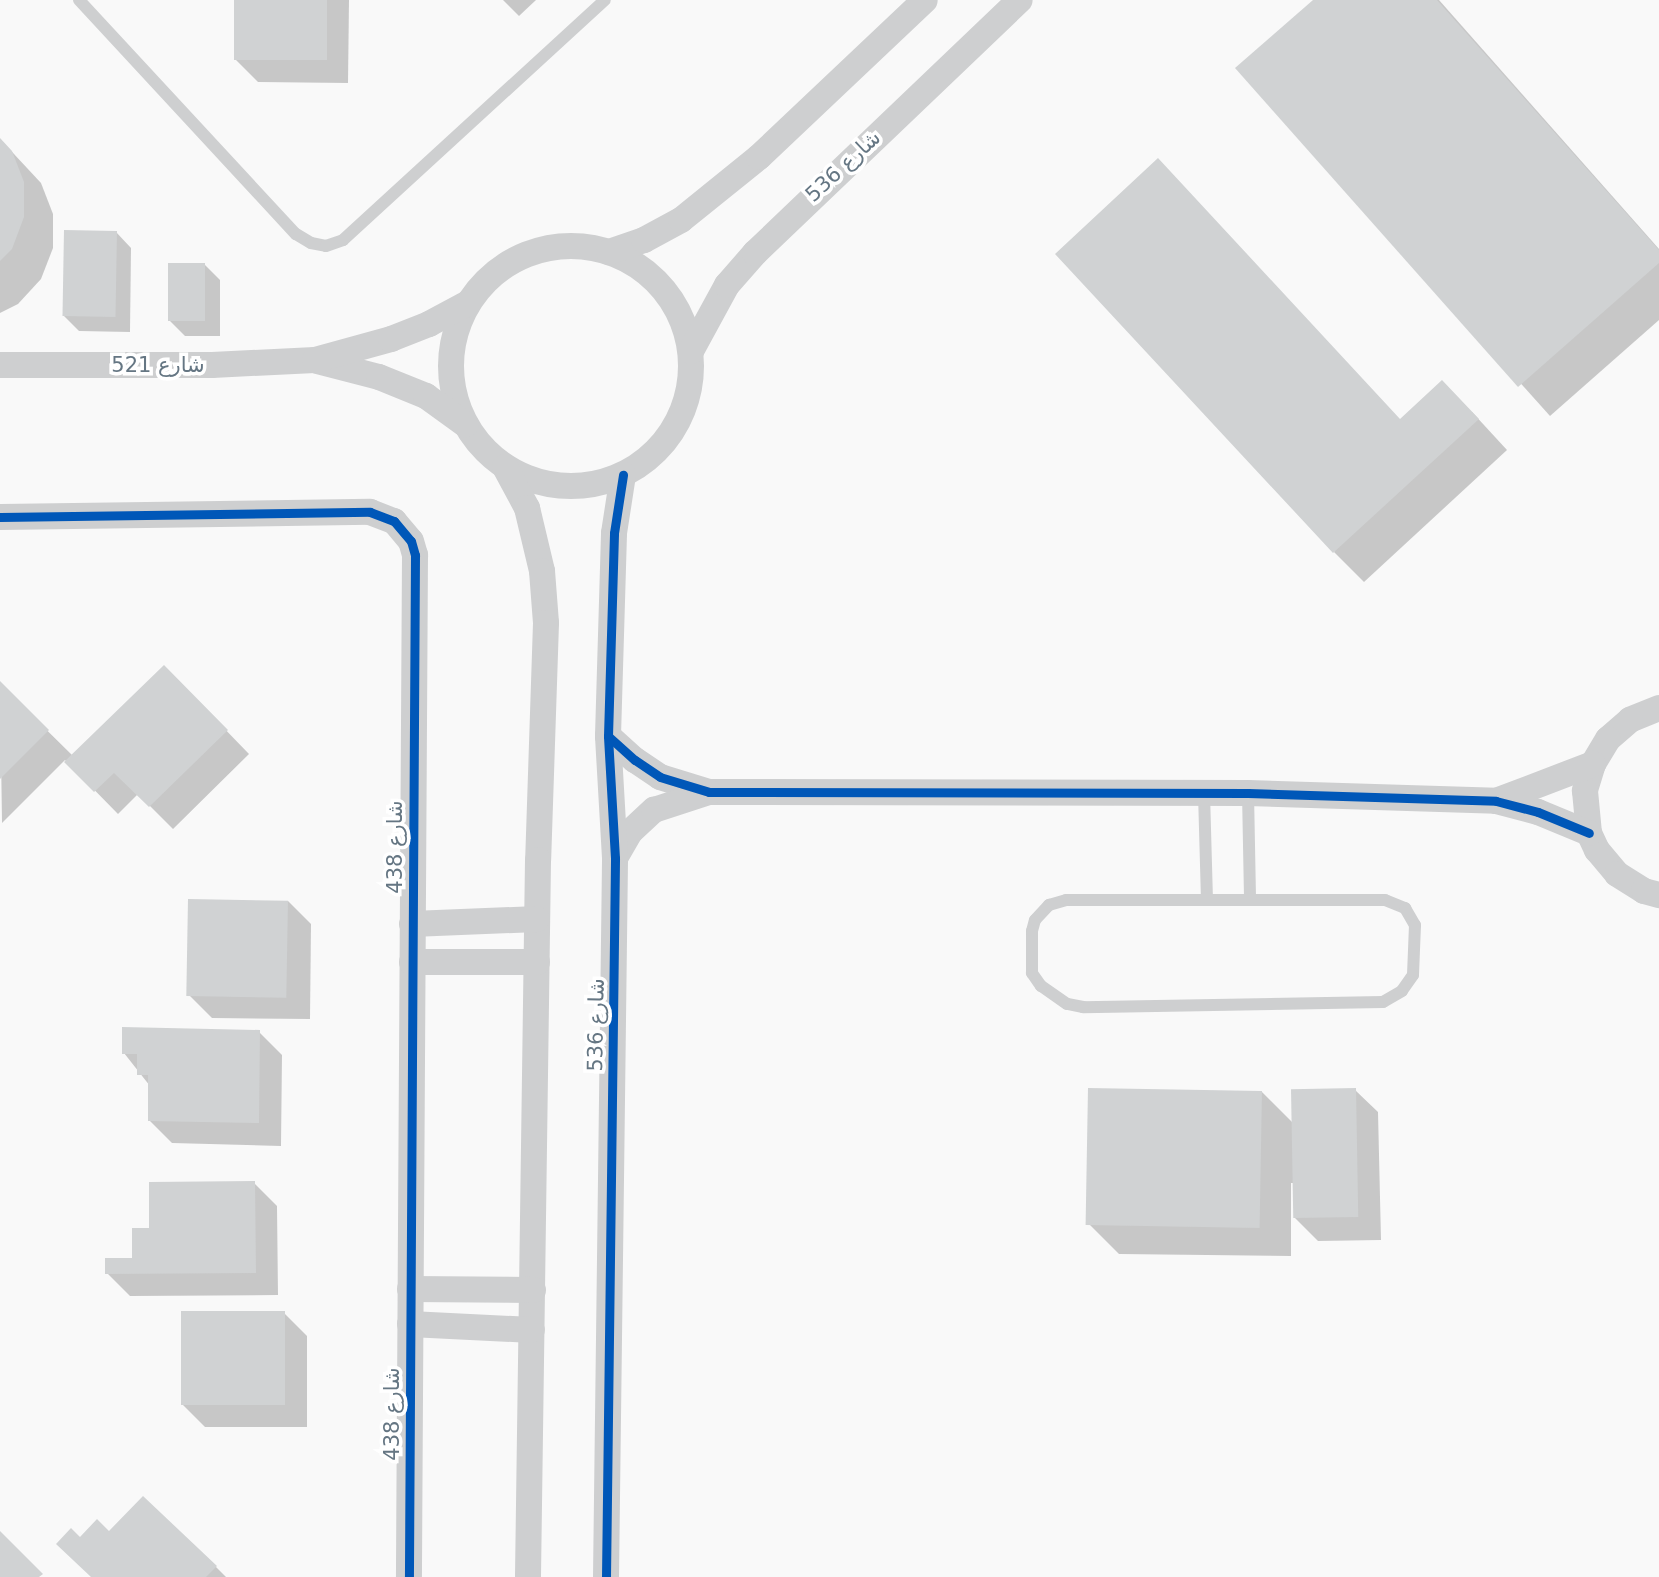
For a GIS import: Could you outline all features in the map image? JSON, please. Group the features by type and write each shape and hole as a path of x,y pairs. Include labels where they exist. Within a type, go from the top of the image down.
{"street":[{"name":"شارع 536","path":"691,351 727,285 755,253 1020,0"},
{"path":"609,252 644,240 681,220 758,157 917,3"},
{"path":"505,467 533,480 563,486 594,484 623,475 654,453 677,424 690,389 691,351 677,309 648,274 609,252 578,246 545,249 514,260 488,278 468,303 457,327 451,352 451,377 456,402 466,425 505,467 527,509 542,570 544,597 528,1577"},
{"name":"شارع 521","path":"0,365 212,365 315,360 429,324 468,303"},
{"name":"شارع 521","path":"315,360 379,377 426,396 466,425"},
{"name":"شارع 536","path":"606,1577 615,858 607,736 614,533 623,475"},
{"name":"شارع 438","path":"0,517 370,512 383,514 403,529 415,555 409,1577"},
{"path":"1588,834 1585,791 1592,764 1608,739 1630,720 1659,708"},
{"path":"607,736 660,777 709,792 1248,793 1496,801 1538,812 1588,834 1617,874 1644,891 1659,895"},
{"path":"1496,801 1592,764"},
{"path":"615,858 630,832 654,810 709,792"},
{"path":"412,924 537,919"},
{"path":"412,962 537,962"},
{"path":"410,1289 533,1290"},
{"path":"410,1324 532,1330"}],"lane":[{"path":"79,0 296,234 311,243 326,246 343,240 605,0"},
{"path":"1204,793 1207,900"},
{"path":"1248,793 1250,900"},
{"path":"1207,900 1385,900 1395,903 1411,916 1415,925 1413,975 1402,992 1383,1002 1083,1007 1053,996 1032,973 1032,931 1035,920 1042,910 1057,901 1207,900"}],"building":[{"path":"234,0 327,0 327,60 234,60"},
{"path":"1313,0 1437,0 1659,250 1659,263 1518,387 1235,68"},
{"path":"0,138 12,151 24,182 24,217 12,249 0,261"},
{"path":"1158,158 1400,419 1442,380 1479,419 1333,553 1055,254"},
{"path":"64,230 117,231 115,317 62,316"},
{"path":"168,263 205,263 205,321 168,321"},
{"path":"164,665 228,730 149,807 114,773 94,792 64,762"},
{"path":"0,681 49,730 0,779"},
{"path":"188,899 288,901 286,998 186,996"},
{"path":"122,1027 260,1030 259,1123 148,1121 148,1075 137,1075 137,1054 122,1054"},
{"path":"1088,1088 1262,1091 1260,1228 1086,1225"},
{"path":"1356,1088 1358,1217 1293,1218 1291,1089"},
{"path":"255,1181 256,1273 105,1274 105,1258 132,1258 132,1228 149,1228 149,1182"},
{"path":"181,1311 285,1311 285,1405 181,1405"},
{"path":"143,1496 217,1566 206,1577 91,1577 56,1544 71,1528 80,1537 97,1519 109,1531"},
{"path":"0,1531 43,1574 39,1577 0,1577"}],"cycle path":[{"path":"606,1577 615,858 608,736 614,533 623,475"},
{"path":"0,517 370,512 394,521 411,541 415,555 409,1577"},
{"path":"608,736 635,760 660,777 709,792 1248,793 1496,801 1538,812 1589,833"}]}
